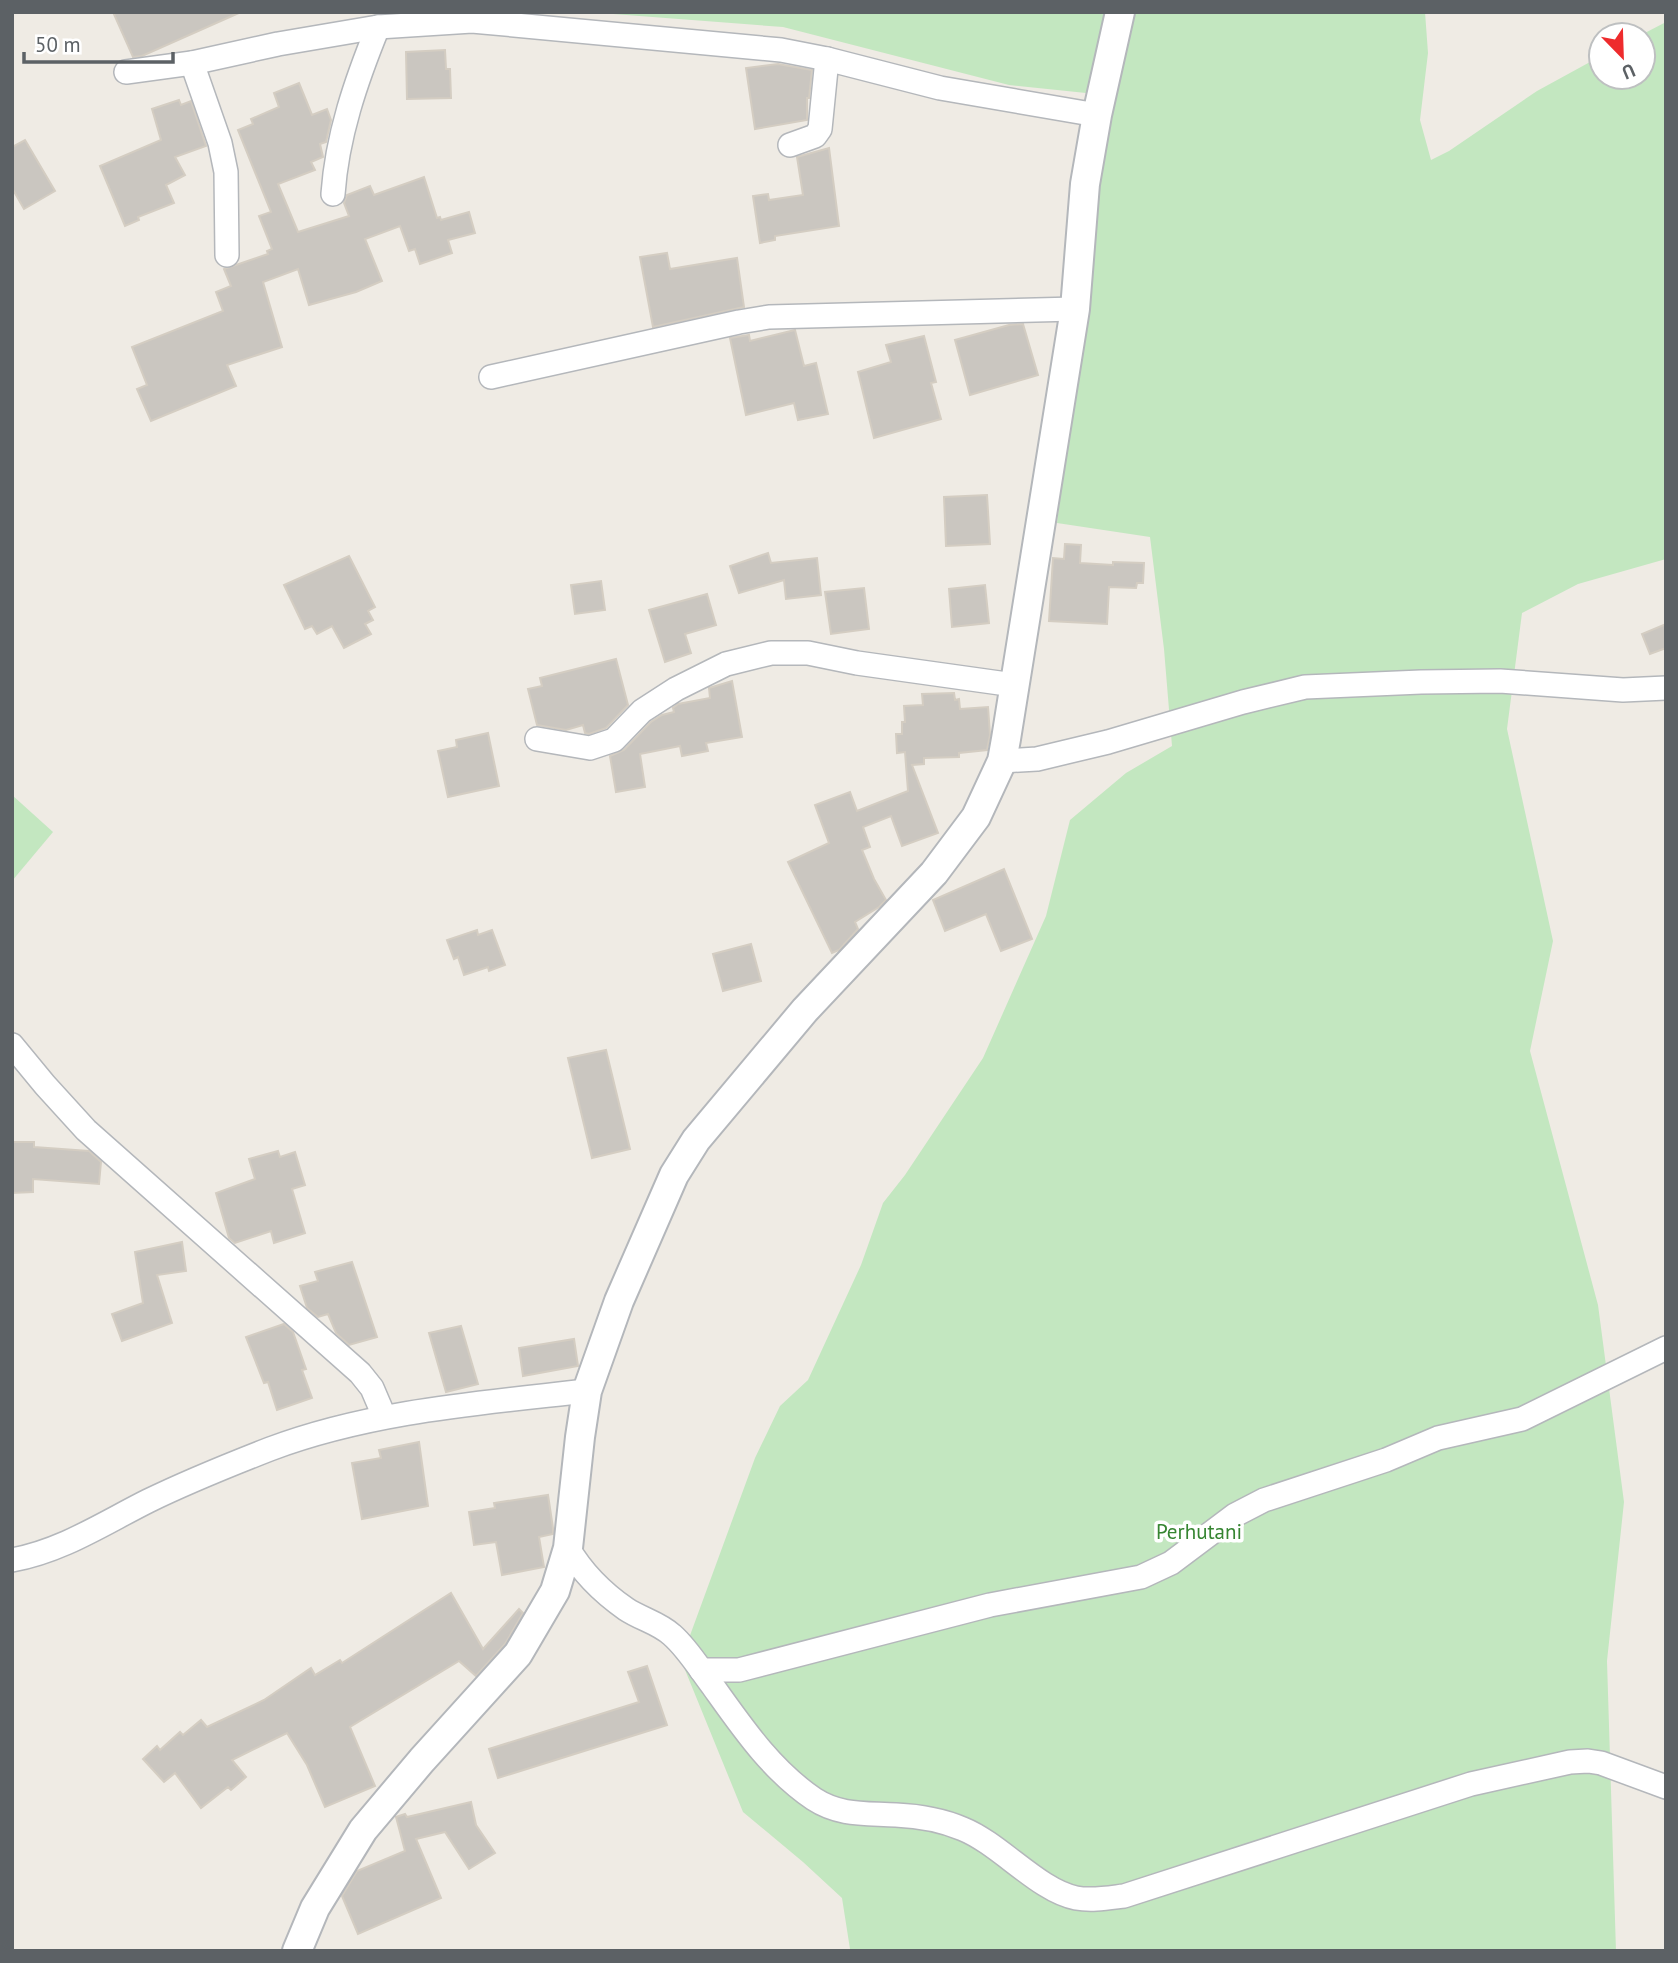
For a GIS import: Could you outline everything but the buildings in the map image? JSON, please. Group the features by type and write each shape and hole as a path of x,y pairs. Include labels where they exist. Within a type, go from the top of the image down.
{"street":[{"path":"297,1951 315,1908 363,1830 518,1654 555,1591 568,1548 587,1391 619,1301 674,1175 696,1140 805,1010 934,873 976,817 1002,761 1075,309 1085,184 1120,12"},
{"path":"126,72 192,63 278,44 378,27 472,21 781,50 940,88 1097,115"},
{"path":"333,194 335,162 346,119 361,69 378,27"},
{"path":"790,145 816,136 820,129 827,59"},
{"path":"192,63 220,142 226,172 227,255"},
{"path":"491,377 769,317 1075,309"},
{"path":"537,739 590,748 614,740 642,711 676,689 726,663 771,653 807,653 857,663 1014,685"},
{"path":"1002,761 1037,759 1108,742 1243,702 1305,687 1500,681 1623,690 1666,688"},
{"path":"12,1045 86,1130 360,1373 372,1388 384,1416"},
{"path":"701,1670 739,1670 990,1605 1142,1577 1171,1563 1235,1515 1264,1500 1386,1460 1438,1438 1522,1419 1666,1348"},
{"path":"12,1560 63,1546 163,1494 273,1448 384,1416 587,1391"},
{"path":"568,1548 578,1565 593,1581 627,1609 671,1633 763,1753 780,1772 814,1799 839,1812 898,1815 939,1821 965,1829 988,1842 1042,1882 1073,1898 1098,1900 1124,1896 1471,1784 1570,1762 1588,1760 1601,1763 1666,1787"}],"green space":[{"name":"Perhutani","path":"587,12 1425,12 1428,53 1420,120 1431,160 1449,151 1537,91 1587,64 1587,91 1657,91 1657,27 1666,22 1666,559 1578,584 1522,613 1507,729 1553,941 1530,1051 1598,1305 1624,1502 1607,1661 1616,1951 847,1951 850,1949 842,1898 743,1812 681,1660 755,1458 780,1406 808,1380 861,1265 883,1203 905,1175 983,1058 1046,916 1070,820 1126,773 1172,746 1164,649 1150,537 1057,523 1107,121 1115,96 1009,85 783,27"},
{"path":"12,795 53,832 12,881"}]}
